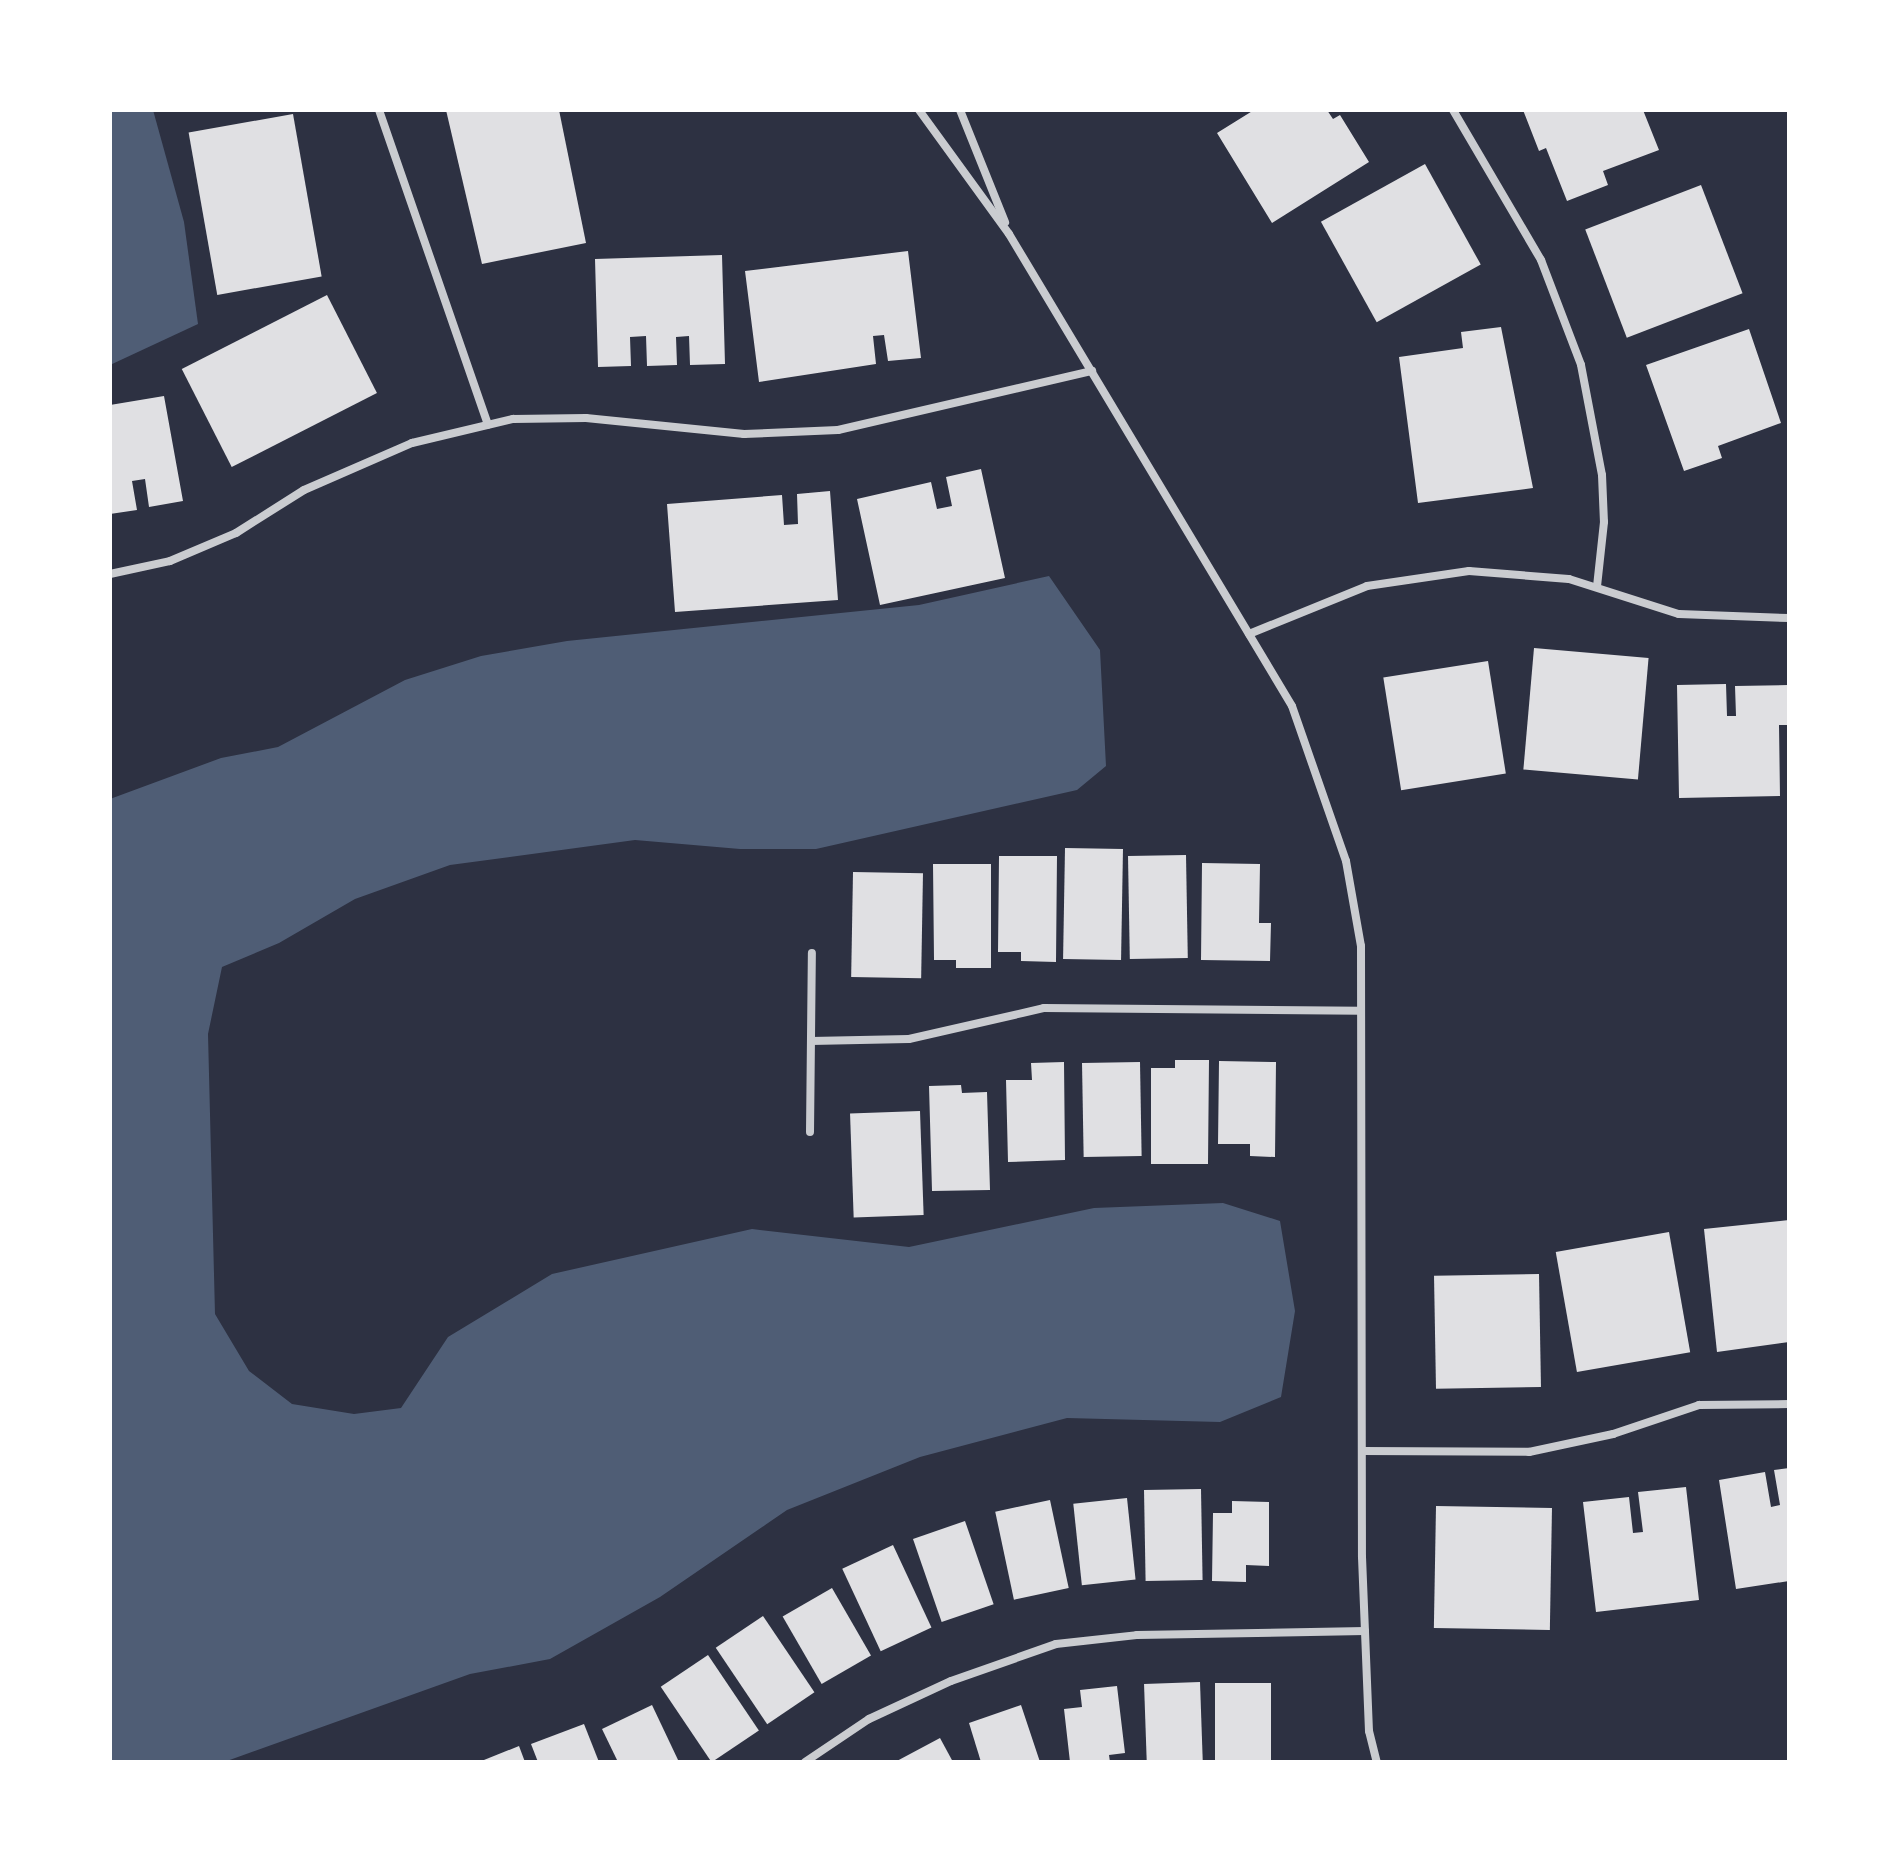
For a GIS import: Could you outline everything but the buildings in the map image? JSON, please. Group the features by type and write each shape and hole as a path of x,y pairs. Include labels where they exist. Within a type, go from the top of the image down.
{"street":[{"path":"379,110 488,425"},
{"path":"919,110 1009,234 1292,706 1346,861 1361,946 1365,1631 1369,1731 1377,1762"},
{"path":"960,110 1009,234"},
{"path":"1453,110 1541,260 1581,365 1602,475 1604,522 1597,586"},
{"path":"110,574 170,561 236,533 304,490 412,443 488,425 586,418 744,434 838,430 1092,371"},
{"path":"1249,634 1367,586 1432,574 1539,574 1597,586 1679,614 1789,618"},
{"path":"810,1132 812,953"},
{"path":"811,1041 921,1037 1044,1008 1361,1011"},
{"path":"1362,1451 1529,1452 1613,1434 1699,1405 1789,1404"},
{"path":"805,1762 869,1719 951,1681 1056,1644 1137,1635 1365,1631"}],"water":[{"path":"110,110 153,110 184,222 198,324 110,365"},
{"path":"1049,576 1100,650 1106,766 1077,790 816,849 740,849 635,840 450,865 355,899 279,943 222,967 208,1034 215,1314 249,1371 292,1404 354,1414 401,1408 448,1337 552,1274 752,1229 909,1247 1094,1208 1223,1203 1280,1221 1295,1311 1281,1397 1220,1422 1067,1418 920,1457 787,1510 660,1597 550,1659 470,1674 224,1762 110,1762 110,799 221,758 278,747 405,680 481,656 567,641 919,605"}]}
